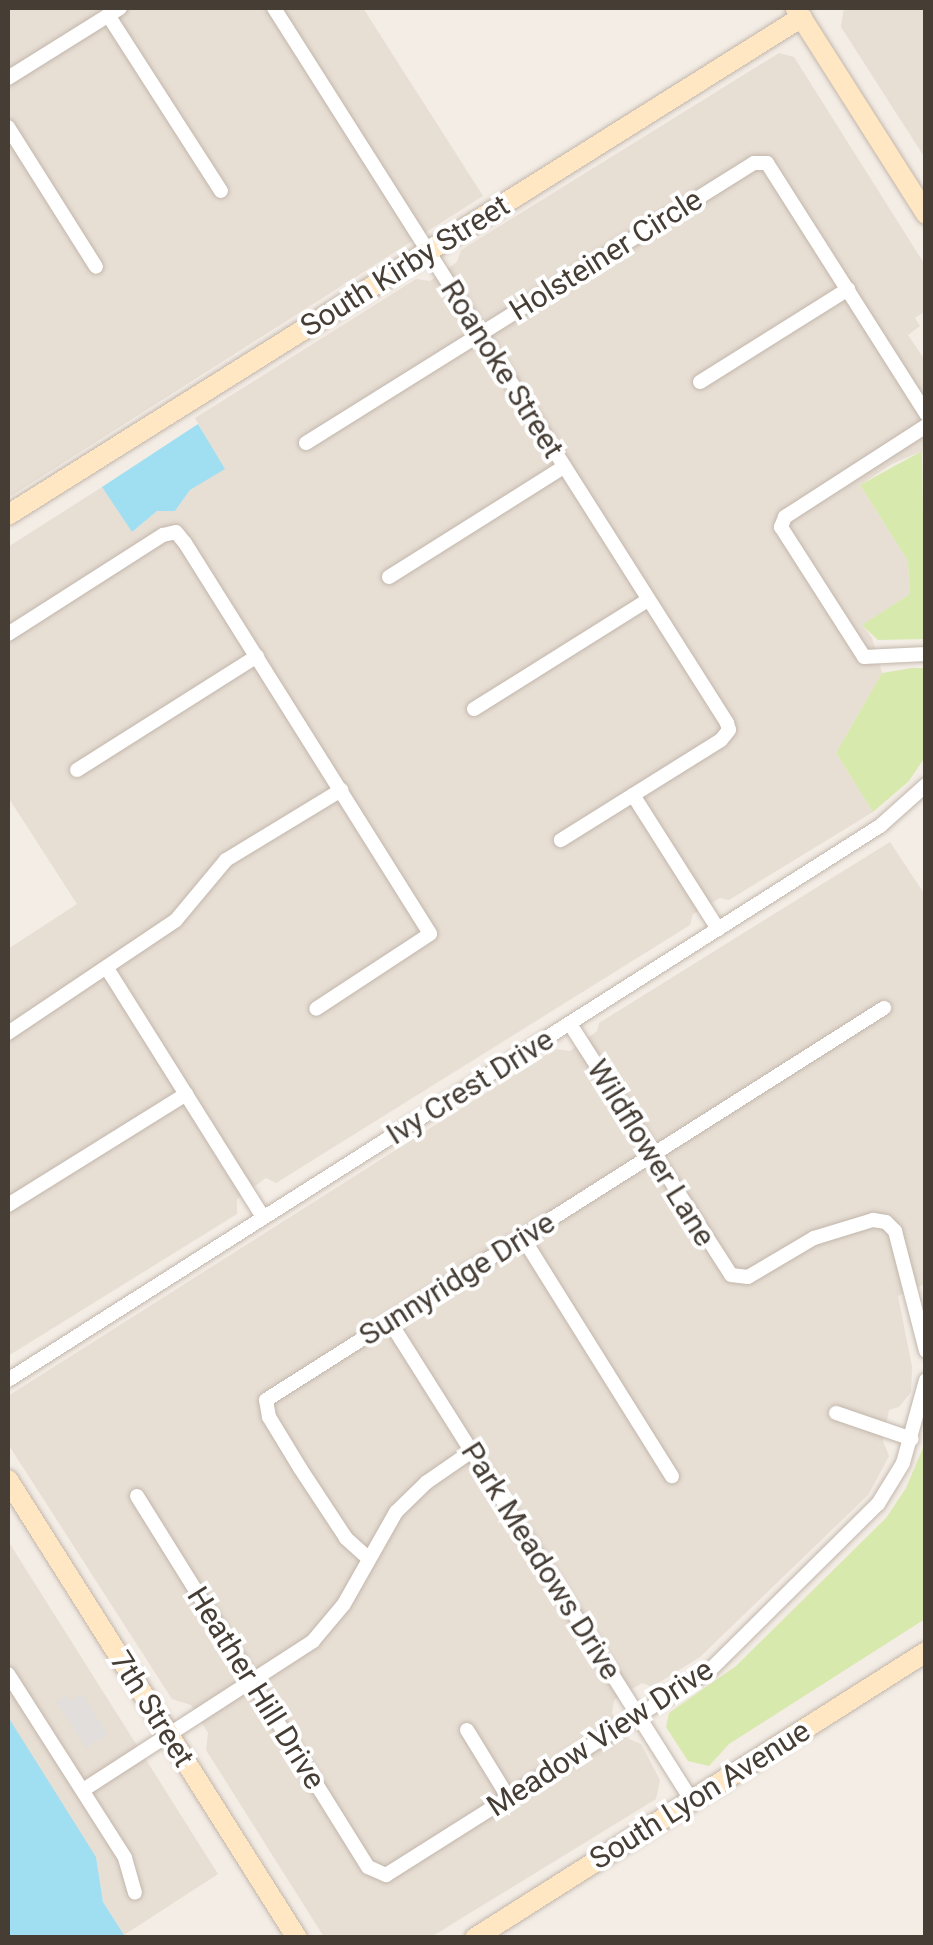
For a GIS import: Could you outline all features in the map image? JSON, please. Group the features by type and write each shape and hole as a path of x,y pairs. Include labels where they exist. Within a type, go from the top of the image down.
{"street":[{"name":"Roanoke Street","path":"274,8 729,730 634,795"},
{"path":"8,78 114,11 221,191"},
{"name":"South Kirby Street","path":"8,515 805,11"},
{"path":"805,11 926,214"},
{"path":"8,127 96,267"},
{"name":"Holsteiner Circle","path":"306,443 754,163 767,163 848,289"},
{"path":"700,382 848,289 926,414"},
{"path":"926,426 785,517 781,527 864,657 926,654"},
{"path":"389,577 564,467"},
{"path":"8,634 163,535 176,532 430,934 316,1008"},
{"path":"474,709 648,600"},
{"path":"77,770 256,656"},
{"name":"Ivy Crest Drive","path":"8,1380 880,826 926,785"},
{"path":"8,1033 108,970 176,920 226,860 341,790"},
{"path":"561,840 634,795 718,929"},
{"path":"108,970 263,1217"},
{"name":"Sunnyridge Drive","path":"368,1558 337,1524 265,1405 270,1396 884,1008"},
{"name":"Wildflower Lane","path":"570,1024 726,1270 736,1278 748,1277 814,1238 873,1220 886,1222 894,1230 926,1352"},
{"path":"8,1206 186,1094"},
{"path":"523,1238 672,1476"},
{"name":"Park Meadows Drive","path":"390,1322 692,1800"},
{"name":"Meadow View Drive","path":"380,1874 392,1872 710,1670 878,1504 894,1482 912,1439 926,1380"},
{"path":"836,1414 912,1439"},
{"path":"83,1790 294,1656 328,1624 396,1512 413,1494 472,1451"},
{"name":"7th Street","path":"8,1480 297,1938"},
{"name":"Heather Hill Drive","path":"137,1496 368,1867 380,1874"},
{"name":"South Lyon Avenue","path":"475,1938 926,1652"},
{"path":"8,1674 125,1858 135,1893"},
{"path":"467,1730 508,1797"}],"shaded area":[{"path":"8,8 363,8 483,196 8,498"},
{"path":"844,8 925,8 925,158 841,27"},
{"path":"779,53 794,57 925,265 925,311 915,318 920,326 908,335 925,360 925,454 922,451 892,464 860,485 908,561 910,594 863,625 872,638 882,673 836,753 873,812 729,900 720,898 693,914 690,925 276,1183 266,1178 237,1199 237,1214 8,1356 8,949 77,904 8,797 8,547 102,487 132,532 157,511 175,511 190,490 224,469 195,418 416,279 430,281 457,262 461,250"},
{"path":"890,842 925,895 925,1284 898,1296 912,1367 911,1392 899,1407 889,1410 883,1441 889,1456 885,1464 868,1495 700,1657 652,1687 642,1683 614,1700 612,1713 629,1739 641,1744 660,1780 656,1799 431,1937 324,1937 206,1750 208,1733 191,1705 172,1699 8,1444 8,1396 555,1049 570,1051 597,1031 599,1023"},
{"path":"8,1541 218,1874 124,1935 103,1902 96,1857 8,1722"},
{"path":"82,1694 108,1735 86,1748 56,1701 66,1695 71,1701"}],"green space":[{"path":"922,451 925,639 878,640 862,625 910,594 908,561 860,485"},
{"path":"925,668 925,757 909,781 873,812 836,753 882,673"},
{"path":"925,1443 925,1619 729,1744 709,1766 688,1761 666,1727 669,1713 736,1666 886,1518 906,1488"}],"water":[{"path":"198,424 225,469 190,490 175,511 157,511 132,532 102,487"},
{"path":"10,1720 96,1857 103,1902 124,1935 8,1937"}]}
